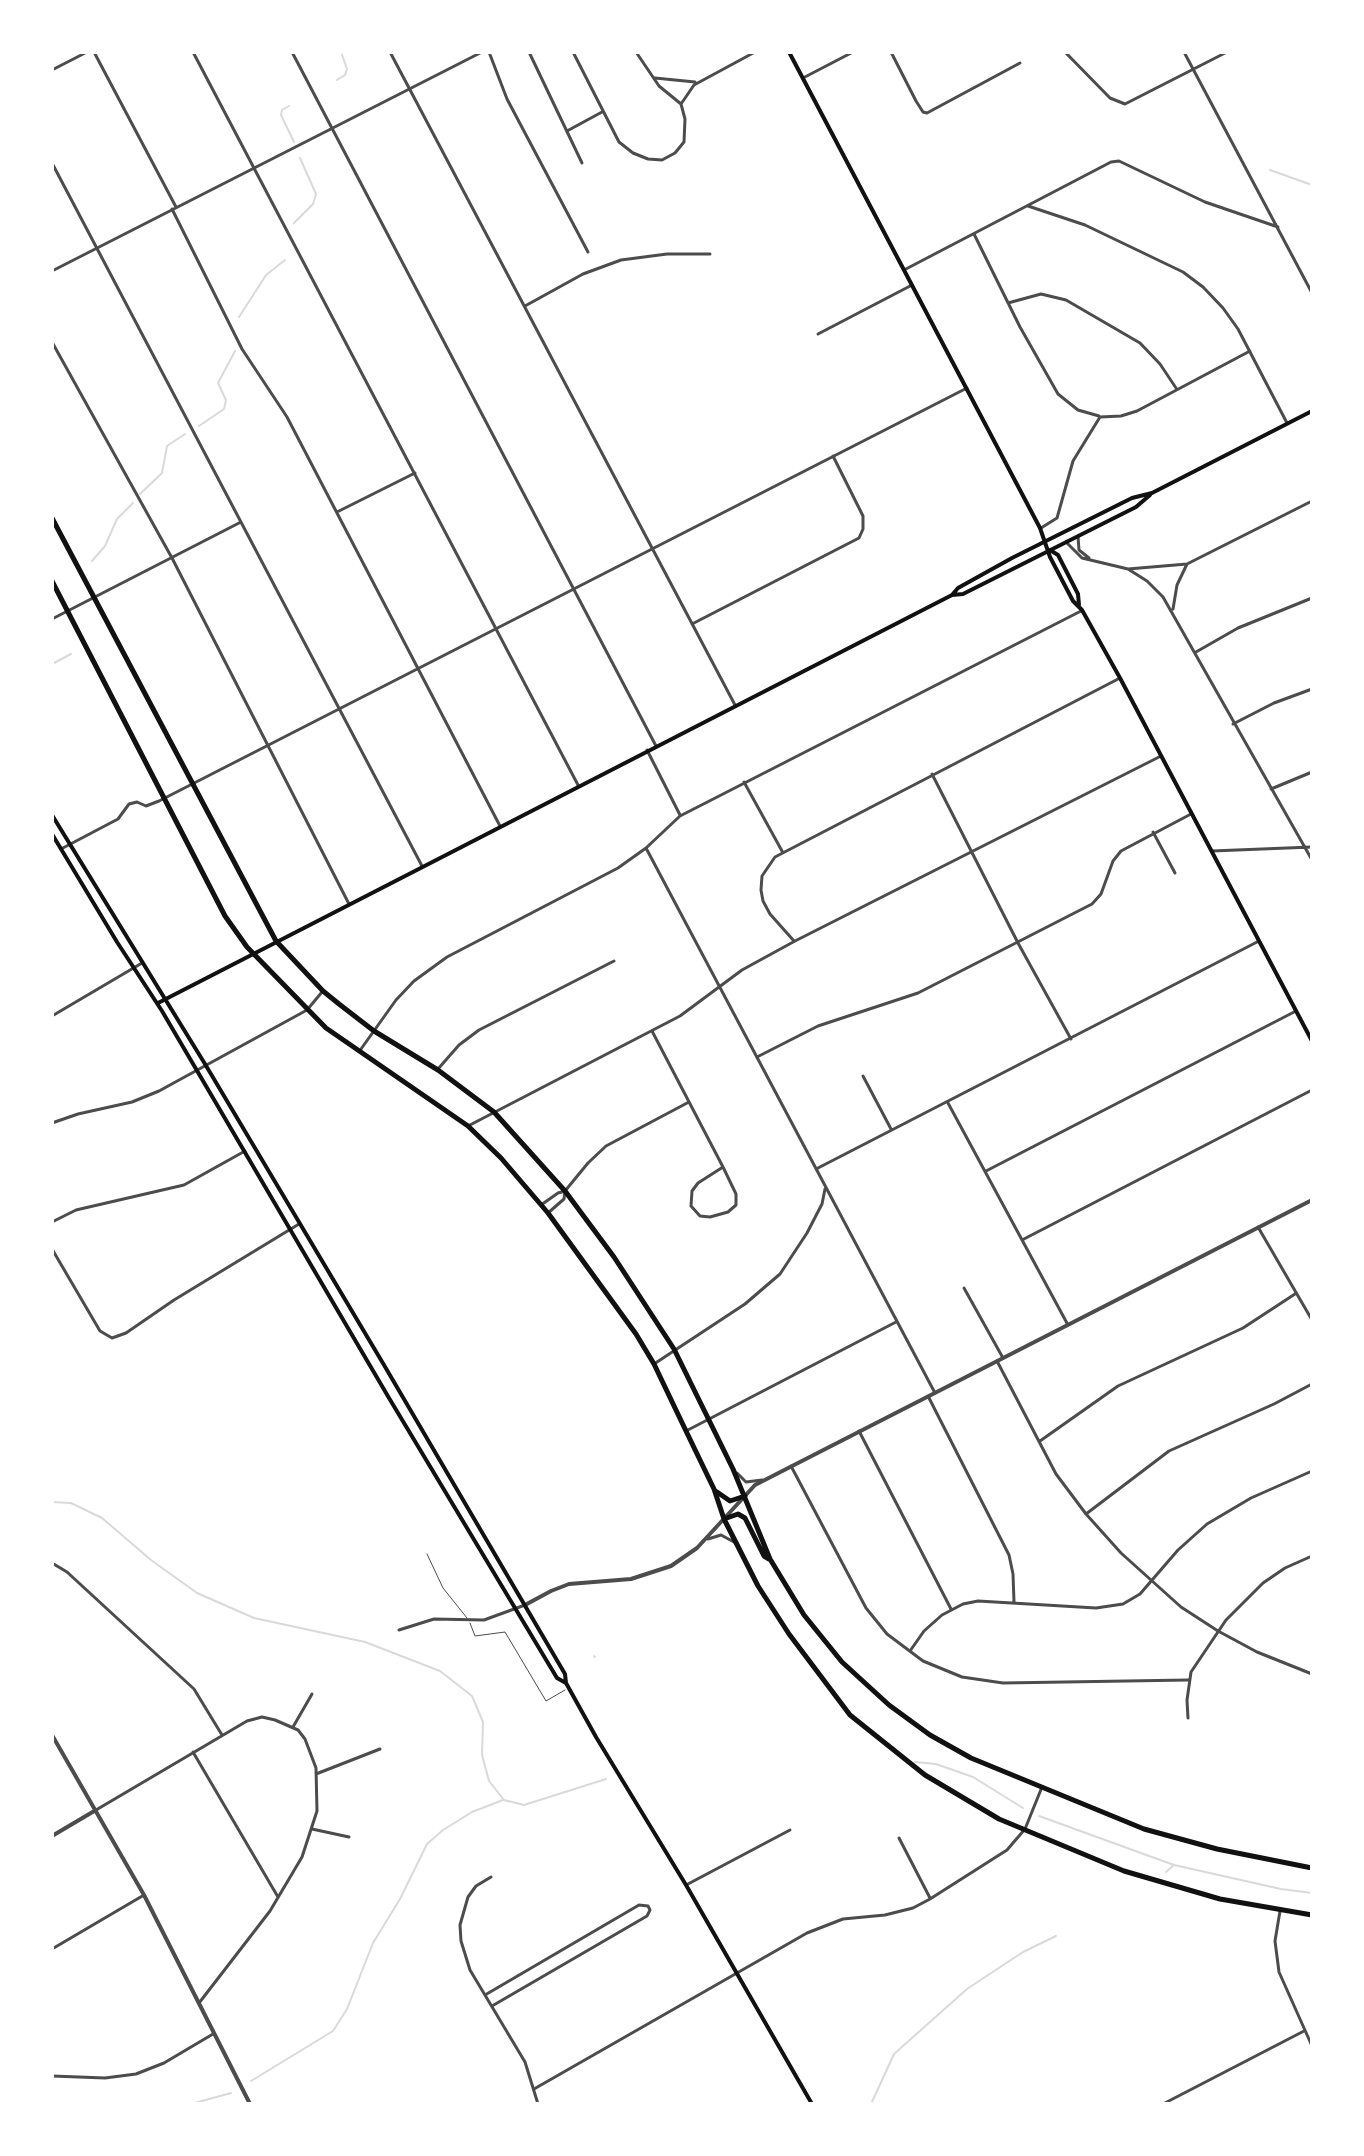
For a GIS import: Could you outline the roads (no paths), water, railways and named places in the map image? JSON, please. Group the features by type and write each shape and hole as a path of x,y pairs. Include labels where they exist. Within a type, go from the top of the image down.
{"main road":[{"path":"789,52 1050,550 1058,555 1078,594 1080,608 1312,1041"},
{"path":"158,1003 952,595 960,587 1046,541 1132,498 1152,493 1312,411"},
{"path":"952,595 963,594 1136,507 1152,493"},
{"path":"52,518 276,941 323,991 374,1031 438,1070 494,1112 565,1191 614,1257 674,1349 733,1469 770,1559 804,1615 842,1662 889,1705 930,1735 971,1758 1144,1829 1217,1849 1312,1868"},
{"path":"52,581 225,916 252,953 307,1010 358,1053 440,1104 468,1126 509,1167 548,1213 636,1334 654,1364 714,1489 724,1519 778,1618 850,1715 925,1775 999,1819 1124,1871 1220,1899 1312,1915"},
{"path":"52,815 205,1064 525,1605 565,1674 567,1686"},
{"path":"53,837 158,1003 557,1678 567,1686 686,1885 812,2104"},
{"path":"714,1489 730,1501 745,1496"},
{"path":"724,1519 734,1514 745,1518 764,1556 770,1559"}],"street":[{"path":"52,70 87,52"},
{"path":"94,52 242,349 287,417 500,826"},
{"path":"193,52 578,785"},
{"path":"292,52 656,746"},
{"path":"390,52 735,705"},
{"path":"52,271 482,52"},
{"path":"489,52 507,99 588,252"},
{"path":"529,52 582,163"},
{"path":"573,52 619,142 633,153 657,160 675,153 684,142 686,122 681,104 661,90 636,52"},
{"path":"681,104 688,90 698,82 755,52"},
{"path":"803,78 853,52"},
{"path":"891,52 916,101 927,113 1020,63"},
{"path":"1065,52 1096,87 1119,104 1134,101 1227,52"},
{"path":"1184,52 1312,293"},
{"path":"654,77 698,82"},
{"path":"567,131 603,112"},
{"path":"904,270 1111,162 1123,161 1205,202 1278,227"},
{"path":"52,163 422,866"},
{"path":"1028,206 1085,225 1183,272 1203,287 1223,308 1250,351 1287,423"},
{"path":"974,234 1058,394 1078,410 1100,417 1137,411 1250,351"},
{"path":"525,306 583,274 621,260 667,254 710,254"},
{"path":"818,334 912,285"},
{"path":"1008,303 1041,294 1066,300 1140,343 1160,364 1177,390"},
{"path":"52,342 172,558 349,904"},
{"path":"61,849 118,819 129,804 137,802 146,806 192,784 967,388"},
{"path":"1040,528 1057,518 1073,461 1100,417"},
{"path":"692,624 854,543 861,533 863,516 833,456"},
{"path":"337,512 415,473"},
{"path":"1128,569 1187,564 1312,501"},
{"path":"52,619 241,522"},
{"path":"1078,536 1079,550 1089,558"},
{"path":"1066,542 1079,556 1128,569 1147,581 1173,612 1233,724 1312,860"},
{"path":"1173,612 1173,598 1187,564"},
{"path":"1195,653 1238,628 1312,598"},
{"path":"358,1053 396,1000 414,981 447,957 596,881 646,848 680,816 1080,608"},
{"path":"795,941 770,914 761,890 767,866 782,851 1120,678"},
{"path":"1233,724 1274,703 1312,689"},
{"path":"647,750 680,816"},
{"path":"468,1126 680,1016 719,985 795,941 1161,756"},
{"path":"1271,789 1312,772"},
{"path":"932,774 1071,1039"},
{"path":"744,782 782,851"},
{"path":"757,1057 818,1026 918,993 1092,904 1101,894 1113,861 1121,851 1191,814"},
{"path":"1153,832 1175,873"},
{"path":"1211,851 1312,847"},
{"path":"646,848 935,1393"},
{"path":"817,1169 1259,941"},
{"path":"438,1070 459,1045 479,1030 614,961"},
{"path":"52,1016 142,962"},
{"path":"52,1123 144,1098 307,1010 323,991"},
{"path":"986,1171 1296,1011"},
{"path":"652,1031 723,1167 736,1194 736,1205 728,1212 710,1217 700,1216 691,1206 692,1191 698,1183 723,1167"},
{"path":"863,1076 891,1130"},
{"path":"1022,1240 1312,1090"},
{"path":"548,1213 564,1199 565,1191 606,1146 689,1102"},
{"path":"948,1103 1068,1325"},
{"path":"52,1222 76,1210 184,1185 245,1151"},
{"path":"654,1364 745,1304 780,1274 807,1233 826,1189"},
{"path":"541,1205 565,1191"},
{"path":"399,1630 434,1619 469,1622 495,1618 569,1584 631,1579 660,1571 679,1562 705,1540 755,1485 765,1479 1312,1200"},
{"path":"52,1249 100,1331 118,1338 188,1291 299,1224"},
{"path":"1258,1227 1312,1320"},
{"path":"964,1288 1003,1358"},
{"path":"1039,1442 1118,1386 1243,1328 1295,1294"},
{"path":"686,1431 897,1322"},
{"path":"997,1361 1056,1474 1121,1553 1181,1607 1218,1631 1257,1652 1312,1674"},
{"path":"1086,1514 1169,1451 1312,1384"},
{"path":"928,1396 1009,1555 1014,1602"},
{"path":"859,1431 951,1609"},
{"path":"791,1466 859,1598 875,1621 909,1652 943,1672 993,1682 1188,1680"},
{"path":"733,1469 746,1482 765,1479"},
{"path":"909,1652 924,1631 951,1609 978,1601 1110,1608 1133,1599 1207,1524 1251,1498 1312,1471"},
{"path":"705,1540 728,1536 740,1550"},
{"path":"1188,1718 1188,1680 1193,1666 1218,1631 1263,1583 1285,1568 1312,1556"},
{"path":"52,1563 67,1572 194,1689 222,1735"},
{"path":"293,1727 312,1694"},
{"path":"52,1836 247,1721 262,1717 293,1727 305,1739 316,1774 317,1811 302,1857 278,1898 199,2003"},
{"path":"52,1735 144,1895 250,2104"},
{"path":"316,1774 380,1749"},
{"path":"193,1752 278,1898"},
{"path":"534,2089 825,1924 885,1915 913,1908 930,1899 1007,1850 1025,1829 1042,1787"},
{"path":"312,1829 349,1837"},
{"path":"686,1885 790,1830"},
{"path":"899,1838 930,1899"},
{"path":"491,1877 476,1886 468,1897 460,1925 465,1957 522,2057 538,2104"},
{"path":"52,1949 144,1895"},
{"path":"485,1995 639,1905 648,1906 647,1916 492,2006"},
{"path":"1280,1911 1275,1941 1279,1972 1312,2046"},
{"path":"1163,2104 1304,2031"},
{"path":"52,2076 105,2078 136,2074 164,2063 213,2034"}],"lane":[{"path":"427,1554 443,1588 464,1611 475,1636 505,1632 546,1701 567,1686"}],"waterway":[{"path":"337,80 345,75 347,69 341,52"},
{"path":"289,106 282,110 281,115 294,142"},
{"path":"294,223 313,204 316,194 300,158"},
{"path":"1270,170 1312,185"},
{"path":"239,317 266,275 285,260"},
{"path":"199,426 224,409 226,400 218,383 235,351"},
{"path":"140,494 162,473 167,446 185,434"},
{"path":"92,561 105,546 117,519 133,503"},
{"path":"52,664 71,654"},
{"path":"52,1502 71,1503 102,1518 151,1560 197,1593 254,1618 365,1642 440,1671 472,1696 483,1722 482,1755 489,1781 504,1800 524,1805 606,1779"},
{"path":"915,1762 936,1764 973,1777 1023,1808"},
{"path":"251,2081 333,2031 347,2009 373,1943 400,1899 427,1844 472,1812 503,1800"},
{"path":"1039,1816 1174,1865 1312,1893"},
{"path":"1166,1872 1174,1865"},
{"path":"871,2104 894,2054 967,1989 1023,1952 1056,1936"},
{"path":"191,2104 231,2093"}]}
